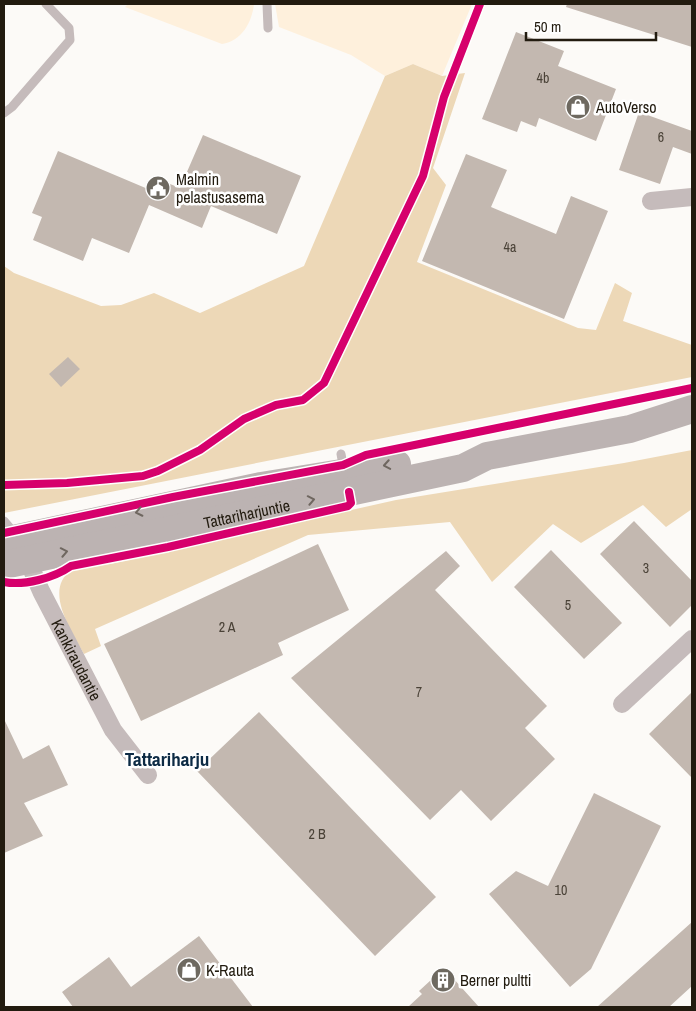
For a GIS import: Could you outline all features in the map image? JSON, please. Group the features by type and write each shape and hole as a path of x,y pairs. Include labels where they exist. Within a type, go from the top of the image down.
{"main road":[{"name":"Tattariharjuntie","path":"11,545 261,486 345,473 463,468 487,456 630,429 692,408"},
{"name":"Tattariharjuntie","path":"630,429 692,427"}],"street":[{"path":"651,201 692,197"},
{"name":"Kankiraudantie","path":"11,545 113,730 148,775"},
{"path":"622,704 692,638"}],"lane":[{"path":"4,113 12,107 70,40 69,28 46,4"},
{"path":"267,4 268,28"}],"shaded area":[{"path":"128,4 254,4 245,30 235,39 222,44 125,7"},
{"path":"275,4 472,4 442,76 413,64 385,76 351,55 279,27"},
{"path":"413,64 442,76 465,73 433,168 446,185 417,262 578,328 596,330 615,283 632,293 623,321 692,345 692,377 4,513 4,266 14,273 101,306 121,305 154,293 200,313 304,266 385,76"},
{"path":"692,450 692,509 666,527 643,505 581,543 553,524 492,582 450,522 308,535 95,629 101,646 84,654 67,623 60,599 60,588 63,578 72,570 80,567 110,564 396,500"}],"building":[{"path":"567,4 692,4 692,47 566,7"},
{"path":"516,32 564,51 558,66 616,89 596,141 539,118 536,127 521,121 517,132 482,119"},
{"path":"639,112 692,131 692,154 673,147 660,184 619,170"},
{"path":"203,135 301,176 277,234 211,206 202,228 149,205 129,253 92,238 83,261 33,240 42,217 32,213 58,151 155,192 160,180 180,188"},
{"path":"466,154 507,170 491,207 556,234 571,196 608,211 564,319 422,261"},
{"path":"68,357 80,369 61,387 49,374"},
{"path":"634,521 692,581 692,605 670,627 600,554"},
{"path":"318,544 349,610 278,643 283,655 141,721 104,644"},
{"path":"551,550 622,623 584,659 514,587"},
{"path":"446,551 460,566 435,590 547,706 525,728 555,759 491,821 461,790 430,820 291,678"},
{"path":"692,692 692,778 649,734"},
{"path":"259,712 436,897 375,956 197,771"},
{"path":"4,719 23,759 49,745 68,785 24,803 43,836 4,853"},
{"path":"594,793 661,826 591,969 570,987 489,894 516,871 548,886"},
{"path":"692,922 692,986 669,1007 597,1007"},
{"name":"K-Rauta","path":"199,936 253,1007 73,1007 62,992 109,957 131,987"},
{"name":"Berner pultti","path":"444,968 479,1007 408,1007 422,994 419,991"}],"cycle path":[{"path":"4,485 67,483 143,476 158,471 200,450 244,419 276,405 303,400 324,383 423,176 444,97 480,4"},
{"path":"4,533 173,497 343,465 366,455 692,388"},
{"path":"4,582 30,582 56,574 71,566 168,547 348,506 351,503 349,492"}],"place":[{"name":"AutoVerso","path":"578,107"},
{"name":"Malmin pelastusasema","path":"158,188"},
{"name":"K-Rauta","path":"189,970"},
{"name":"Berner pultti","path":"443,980"}],"district":[{"name":"Tattariharju","path":"167,759"}]}
